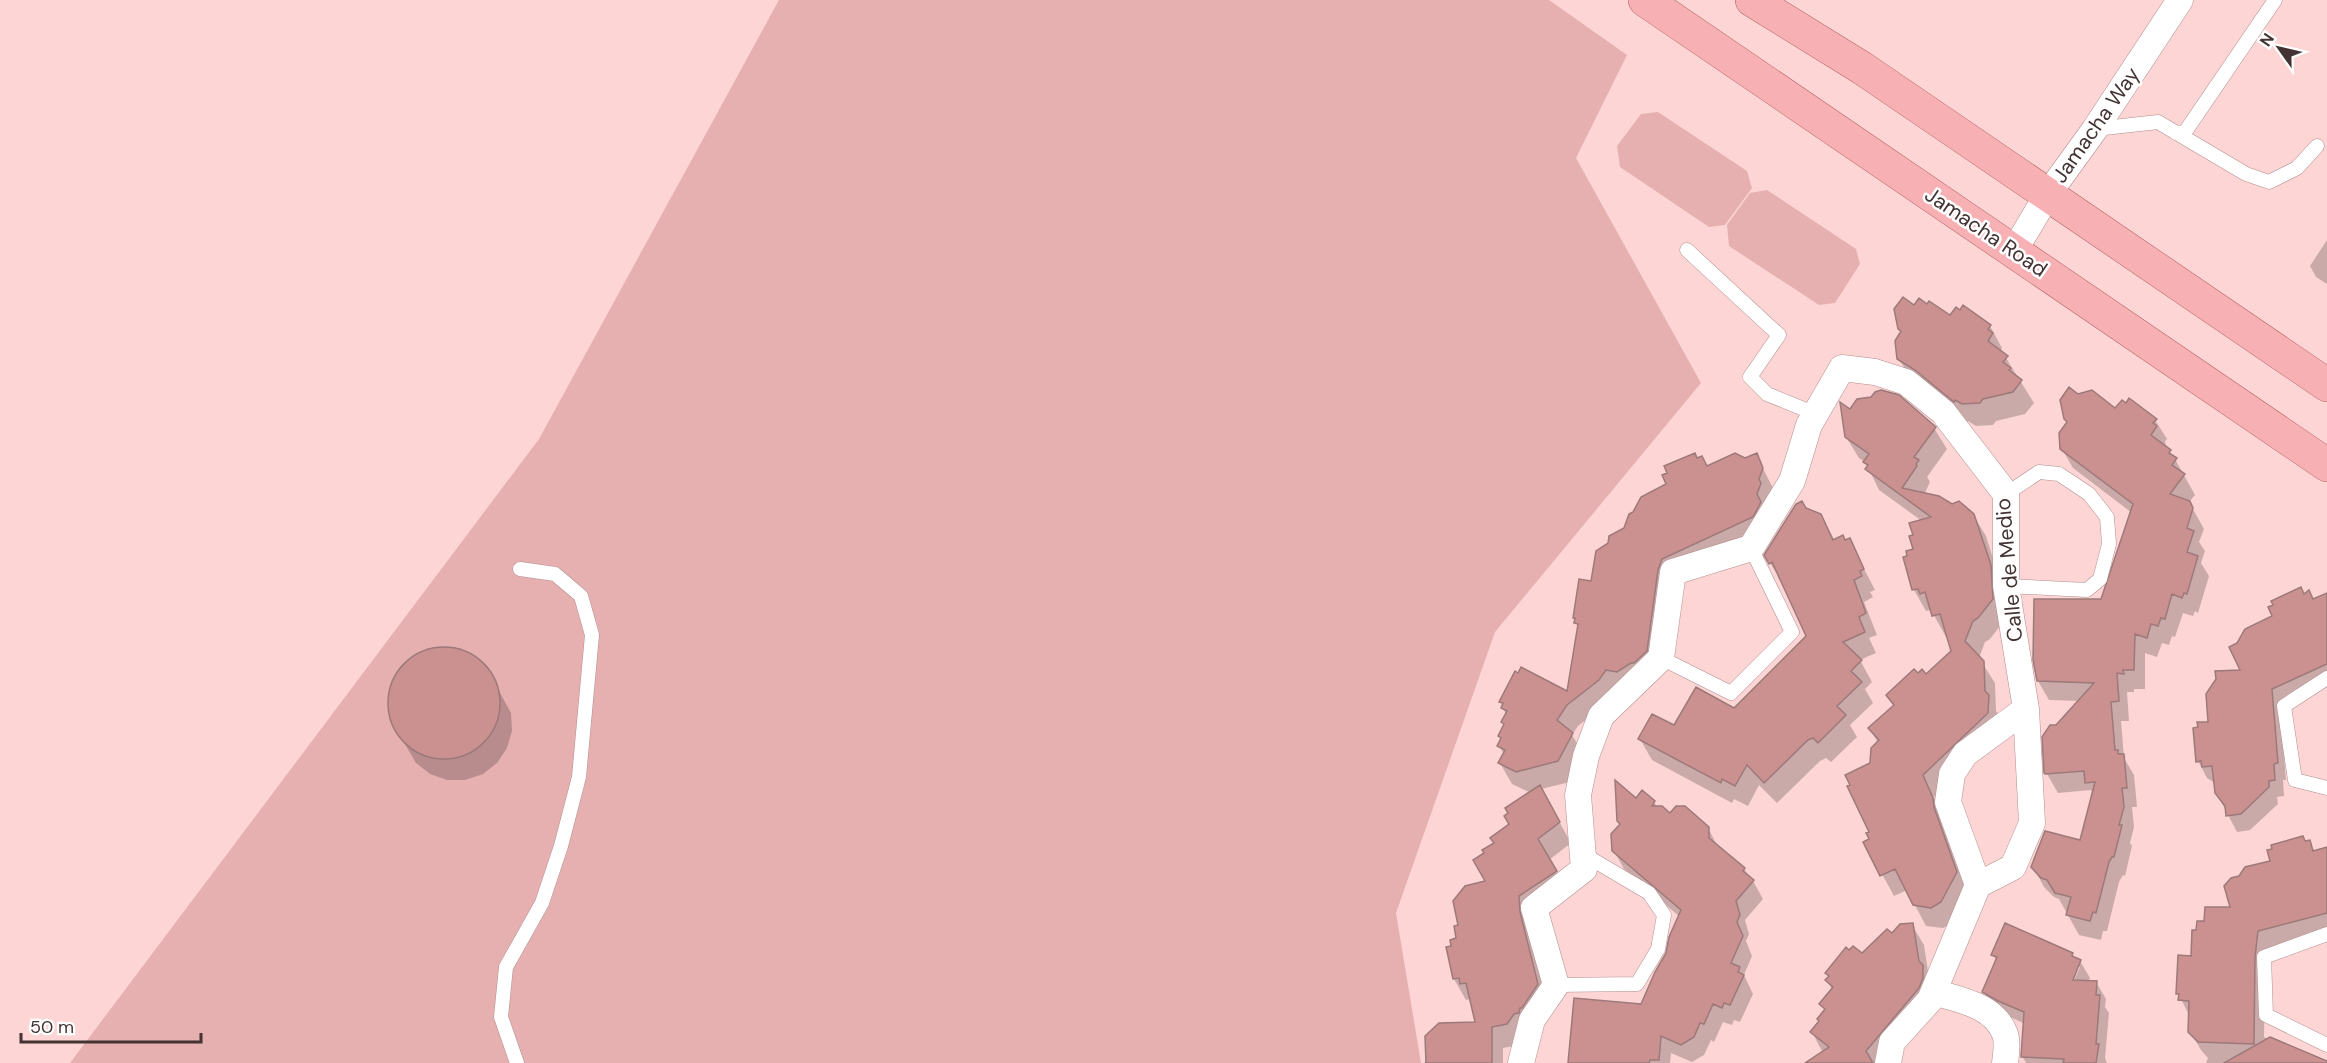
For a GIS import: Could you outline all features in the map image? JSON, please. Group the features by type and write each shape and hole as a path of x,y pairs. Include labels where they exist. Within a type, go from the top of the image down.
{"main road":[{"name":"Jamacha Road","path":"1645,0 2327,465"},
{"path":"1752,0 1862,68 2327,385"}],"street":[{"name":"Jamacha Way","path":"2014,251 2048,194 2095,129 2180,0"},
{"name":"Calle de Medio","path":"1812,419 1842,368 1875,372 1906,382 1943,412 2006,494 2006,586 2026,709 2032,823 2013,867 1978,885"},
{"path":"1521,1063 1532,1020 1556,985 1534,908 1584,869 1578,795 1586,756 1601,716 1661,658 1673,572 1752,548 1792,481 1812,419"},
{"path":"1887,1063 1892,1042 1930,1000 1978,885 1948,802 1952,774 1965,754 2026,709"},
{"path":"1934,992 1984,1008 1996,1020 2006,1036 2005,1063"}],"lane":[{"path":"2176,134 2186,132 2275,0"},
{"path":"2095,129 2158,122 2246,174 2269,182 2297,168 2317,146"},
{"path":"1687,250 1779,335 1750,376 1767,394 1812,419"},
{"path":"2006,494 2039,472 2059,474 2089,494 2107,517 2109,544 2100,579 2088,590 2006,586"},
{"path":"1661,658 1731,693 1791,632 1752,548"},
{"path":"517,1063 501,1017 506,967 542,903 561,846 579,777 592,635 580,596 555,574 520,569"},
{"path":"2327,678 2284,706 2295,780 2327,788"},
{"path":"1556,985 1637,984 1658,949 1664,915 1648,893 1583,854"},
{"path":"2327,934 2264,957 2266,1015 2327,1045"}],"shaded area":[{"path":"779,0 1549,0 1627,55 1576,158 1701,383 1495,632 1396,913 1421,1063 70,1063 539,439"},
{"path":"1658,112 1747,171 1752,188 1725,225 1709,227 1620,167 1617,146 1641,114"},
{"path":"1767,190 1856,249 1860,264 1835,303 1819,305 1729,246 1727,225 1750,193"}],"building":[{"path":"1903,297 1914,305 1919,298 1927,304 1929,301 1950,315 1956,307 1960,310 1963,305 1991,325 1988,329 1993,333 1988,341 2008,356 2003,362 2022,380 2013,392 1983,399 1980,403 1962,404 1955,400 1954,402 1915,370 1897,359 1895,341 1901,331 1898,329 1894,309"},
{"path":"2069,387 2078,394 2092,390 2115,408 2122,400 2126,403 2129,398 2157,419 2153,423 2157,426 2151,435 2171,450 2169,453 2177,458 2172,465 2185,474 2170,494 2190,501 2193,508 2187,528 2194,531 2187,552 2198,556 2187,594 2184,593 2182,598 2172,594 2165,619 2161,618 2158,626 2151,624 2147,638 2135,634 2134,670 2123,670 2124,674 2117,673 2119,701 2111,702 2115,750 2118,750 2118,754 2124,754 2127,788 2122,788 2124,807 2119,825 2122,825 2114,857 2109,862 2096,913 2093,912 2090,921 2066,915 2071,897 2055,893 2047,880 2041,878 2031,867 2045,831 2080,840 2095,782 2085,783 2084,771 2044,773 2042,737 2050,725 2056,725 2094,683 2037,681 2033,660 2034,599 2101,599 2133,504 2060,449 2059,433 2067,422 2064,419 2060,400"},
{"path":"1881,390 1899,395 1936,427 1914,457 1919,460 1917,466 1902,488 1939,496 1952,504 1959,501 1974,514 1991,565 1993,599 1973,621 1965,641 1984,661 1985,691 1989,695 1988,713 1923,775 1933,798 1934,807 1957,872 1941,902 1931,908 1913,905 1895,869 1880,876 1863,842 1869,839 1866,833 1869,832 1847,786 1850,785 1845,775 1870,763 1871,748 1879,740 1868,728 1894,705 1886,695 1914,669 1918,673 1922,669 1926,674 1951,651 1940,614 1932,616 1925,592 1920,594 1918,589 1912,590 1903,557 1907,556 1906,551 1913,549 1909,536 1913,535 1909,523 1931,517 1865,469 1868,465 1863,462 1869,454 1845,437 1840,402 1850,409 1857,399 1871,397 1875,392"},
{"path":"1695,453 1697,458 1702,456 1707,466 1735,453 1745,458 1757,453 1763,468 1757,494 1761,502 1753,517 1662,559 1658,570 1647,651 1634,663 1617,672 1606,670 1599,680 1567,705 1557,720 1573,733 1558,761 1516,772 1498,763 1505,750 1497,746 1501,738 1498,736 1504,724 1501,722 1507,711 1501,708 1503,703 1499,702 1515,671 1518,673 1521,667 1567,691 1578,624 1574,623 1575,618 1573,618 1579,579 1591,581 1596,551 1608,543 1609,536 1624,528 1629,514 1633,512 1641,497 1666,484 1662,475 1667,473 1664,466"},
{"path":"1802,501 1806,508 1821,514 1833,540 1843,535 1845,540 1850,538 1864,569 1860,571 1862,576 1854,580 1866,613 1859,617 1865,632 1843,642 1862,660 1851,671 1862,682 1837,706 1846,715 1818,743 1813,738 1808,740 1764,783 1747,765 1735,786 1722,779 1721,783 1638,739 1652,714 1674,725 1696,687 1734,708 1806,636 1772,562 1769,564 1764,555 1796,504"},
{"path":"2301,587 2304,594 2309,590 2313,599 2327,593 2327,664 2272,689 2278,763 2274,764 2275,780 2269,781 2269,787 2241,814 2226,816 2225,806 2215,793 2212,766 2202,767 2201,761 2196,762 2193,728 2198,727 2197,722 2208,722 2206,694 2216,679 2215,671 2240,670 2229,647 2237,643 2245,629 2272,616 2268,607 2273,605 2271,601"},
{"path":"444,647 465,651 484,663 496,682 500,703 496,724 484,743 465,755 444,759 423,755 404,743 392,724 388,703 392,682 404,663 423,651"},
{"path":"1615,780 1636,798 1642,790 1655,801 1652,806 1662,806 1670,813 1676,806 1685,806 1709,827 1709,838 1745,868 1743,871 1754,880 1736,901 1740,915 1737,922 1743,936 1731,963 1740,967 1738,972 1744,975 1730,1005 1724,1003 1722,1008 1713,1004 1704,1024 1700,1023 1694,1037 1681,1045 1661,1036 1659,1060 1650,1060 1649,1063 1568,1063 1574,998 1641,1004 1666,953 1669,937 1681,910 1612,851 1611,834 1620,824 1617,821"},
{"path":"1540,785 1560,822 1538,839 1557,871 1519,896 1520,912 1538,984 1520,1008 1519,1013 1514,1014 1507,1024 1492,1027 1492,1063 1426,1063 1425,1036 1439,1023 1475,1022 1466,983 1460,984 1459,978 1453,979 1446,947 1451,946 1450,940 1456,938 1454,926 1458,925 1453,901 1465,886 1485,881 1473,860 1484,853 1482,850 1494,843 1490,838 1509,824 1504,816 1508,813 1505,808"},
{"path":"2303,836 2305,841 2310,840 2313,851 2327,847 2327,913 2258,931 2255,957 2254,1044 2198,1042 2188,1032 2189,1001 2178,1000 2179,994 2176,994 2178,955 2191,956 2192,930 2196,930 2197,921 2204,921 2205,907 2230,907 2224,886 2231,878 2239,876 2245,867 2270,861 2267,850 2272,849 2271,845"},
{"path":"1913,923 1919,961 1923,965 1923,978 1919,988 1866,1051 1873,1063 1805,1063 1829,1047 1810,1032 1825,1009 1819,1004 1833,987 1825,980 1829,976 1825,973 1846,947 1849,950 1853,946 1862,953 1887,929 1892,933 1900,924"},
{"path":"2005,923 2073,953 2072,956 2081,960 2073,980 2097,981 2096,995 2100,995 2096,1044 2099,1044 2096,1063 2063,1063 2064,1059 2021,1057 2024,1012 1982,992 1997,957 1991,955"},
{"path":"2270,1037 2327,1061 2327,1063 2224,1063"}]}
